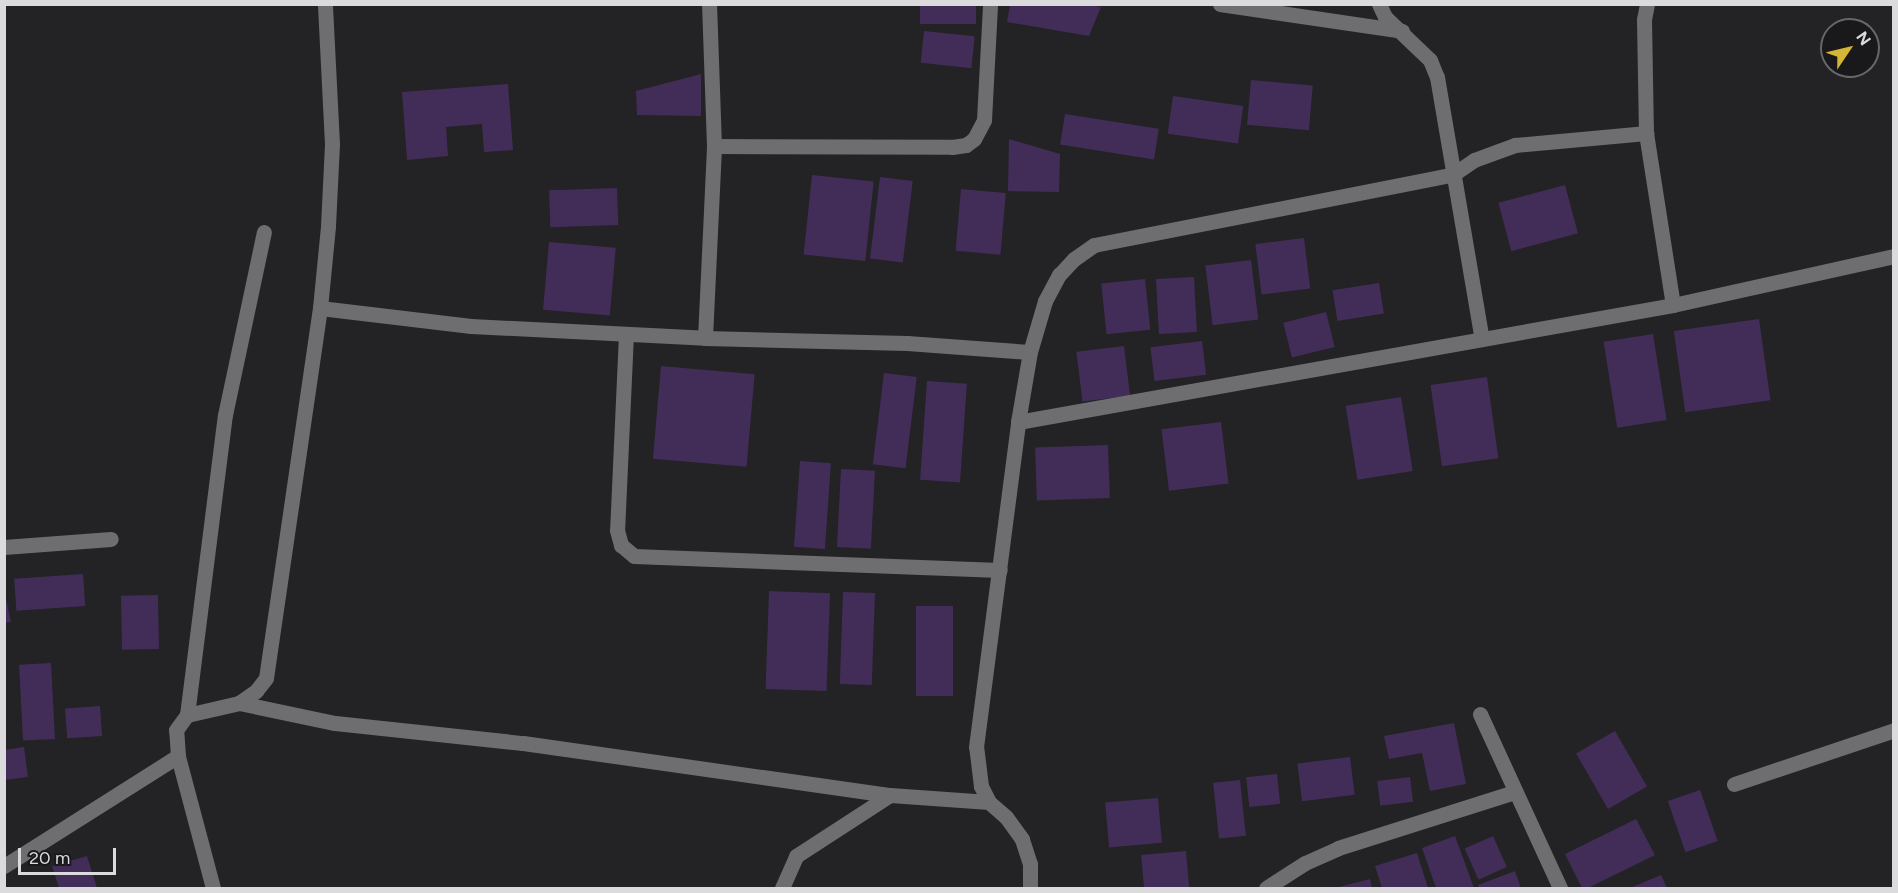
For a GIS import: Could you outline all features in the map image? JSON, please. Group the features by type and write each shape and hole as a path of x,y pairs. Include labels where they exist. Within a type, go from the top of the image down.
{"street":[{"path":"187,715 239,703 256,691 266,678 320,308 332,144 325,4"},
{"path":"705,338 714,146 709,4"},
{"path":"714,146 952,147 966,145 974,140 984,120 990,4"},
{"path":"1220,4 1402,31"},
{"path":"1379,4 1385,16 1430,60 1437,77 1452,175 1482,339"},
{"path":"1647,4 1644,20 1646,133 1673,305"},
{"path":"1030,888 1030,864 1022,839 1006,817 988,802 981,786 976,747 1018,422 1030,352 1046,301 1059,275 1074,259 1094,245 1452,175 1474,160 1515,145 1646,133"},
{"path":"213,888 178,756 176,730 187,715 225,415 264,232"},
{"path":"1018,422 1673,305 1893,256"},
{"path":"320,308 471,326 705,338 907,344 1030,352"},
{"path":"626,334 617,530 621,545 634,556 1000,570"},
{"path":"4,548 111,539"},
{"path":"239,703 335,723 523,742 891,795 988,802"},
{"path":"1480,714 1560,888"},
{"path":"1734,784 1893,730"},
{"path":"4,866 178,756"},
{"path":"1266,888 1305,862 1338,848 1515,792"},
{"path":"782,888 796,856 891,795"}],"building":[{"path":"920,4 976,4 976,24 920,24"},
{"path":"1010,5 1101,7 1089,36 1007,22"},
{"path":"924,31 975,36 971,68 921,63"},
{"path":"701,74 701,116 637,115 636,91"},
{"path":"1251,80 1313,85 1309,130 1247,125"},
{"path":"508,84 513,150 484,152 482,124 446,127 448,156 407,160 402,92"},
{"path":"1173,96 1243,106 1238,144 1168,134"},
{"path":"1065,114 1159,129 1154,159 1060,145"},
{"path":"1009,139 1060,154 1059,192 1008,191"},
{"path":"812,175 874,181 865,261 804,255"},
{"path":"880,177 913,181 903,262 870,258"},
{"path":"1565,185 1578,233 1511,251 1498,203"},
{"path":"617,188 618,225 550,227 549,190"},
{"path":"961,189 1006,193 1000,255 956,251"},
{"path":"1304,238 1310,289 1262,295 1255,244"},
{"path":"549,242 616,248 610,316 543,310"},
{"path":"1251,260 1258,320 1213,325 1205,266"},
{"path":"1194,277 1197,332 1159,334 1156,279"},
{"path":"1145,279 1150,330 1107,334 1101,284"},
{"path":"1379,283 1384,314 1337,321 1333,290"},
{"path":"1326,312 1335,347 1292,358 1283,323"},
{"path":"1759,319 1770,400 1685,412 1674,331"},
{"path":"1653,334 1667,420 1617,428 1604,342"},
{"path":"1202,341 1206,375 1155,381 1150,347"},
{"path":"1124,346 1130,396 1082,401 1076,352"},
{"path":"661,366 755,374 747,467 653,459"},
{"path":"884,373 917,377 906,468 873,464"},
{"path":"1487,377 1498,458 1442,466 1431,385"},
{"path":"927,381 967,384 960,483 920,480"},
{"path":"1401,397 1413,471 1357,480 1346,406"},
{"path":"1221,422 1229,484 1169,491 1161,429"},
{"path":"1108,445 1110,498 1037,501 1035,448"},
{"path":"800,461 831,463 825,549 794,547"},
{"path":"841,469 875,471 871,549 837,547"},
{"path":"83,574 85,606 16,611 14,579"},
{"path":"4,590 11,622 4,623"},
{"path":"769,591 830,593 827,691 766,689"},
{"path":"843,592 875,593 872,685 840,684"},
{"path":"158,595 159,649 122,650 121,596"},
{"path":"916,606 953,606 953,696 916,696"},
{"path":"51,663 55,739 23,741 19,665"},
{"path":"100,706 102,736 67,738 65,708"},
{"path":"1454,723 1466,784 1430,791 1422,753 1389,759 1384,736"},
{"path":"1615,731 1647,786 1608,809 1576,754"},
{"path":"24,747 28,777 4,780 4,750"},
{"path":"1350,757 1355,795 1302,801 1297,763"},
{"path":"1277,774 1280,804 1249,807 1246,777"},
{"path":"1410,777 1413,802 1380,806 1377,781"},
{"path":"1240,780 1246,836 1219,839 1213,783"},
{"path":"1700,790 1718,841 1685,852 1668,801"},
{"path":"1158,798 1162,843 1109,847 1105,803"},
{"path":"1636,819 1655,855 1588,888 1582,888 1565,854"},
{"path":"1455,836 1474,888 1436,888 1422,848"},
{"path":"1493,836 1507,867 1479,880 1465,849"},
{"path":"1186,851 1189,888 1144,888 1141,855"},
{"path":"1417,853 1428,888 1382,888 1375,866"},
{"path":"87,856 97,888 59,888 52,866"},
{"path":"1515,871 1521,888 1479,888 1478,885"},
{"path":"1661,875 1667,888 1630,888"},
{"path":"1370,879 1372,888 1335,888"}]}
